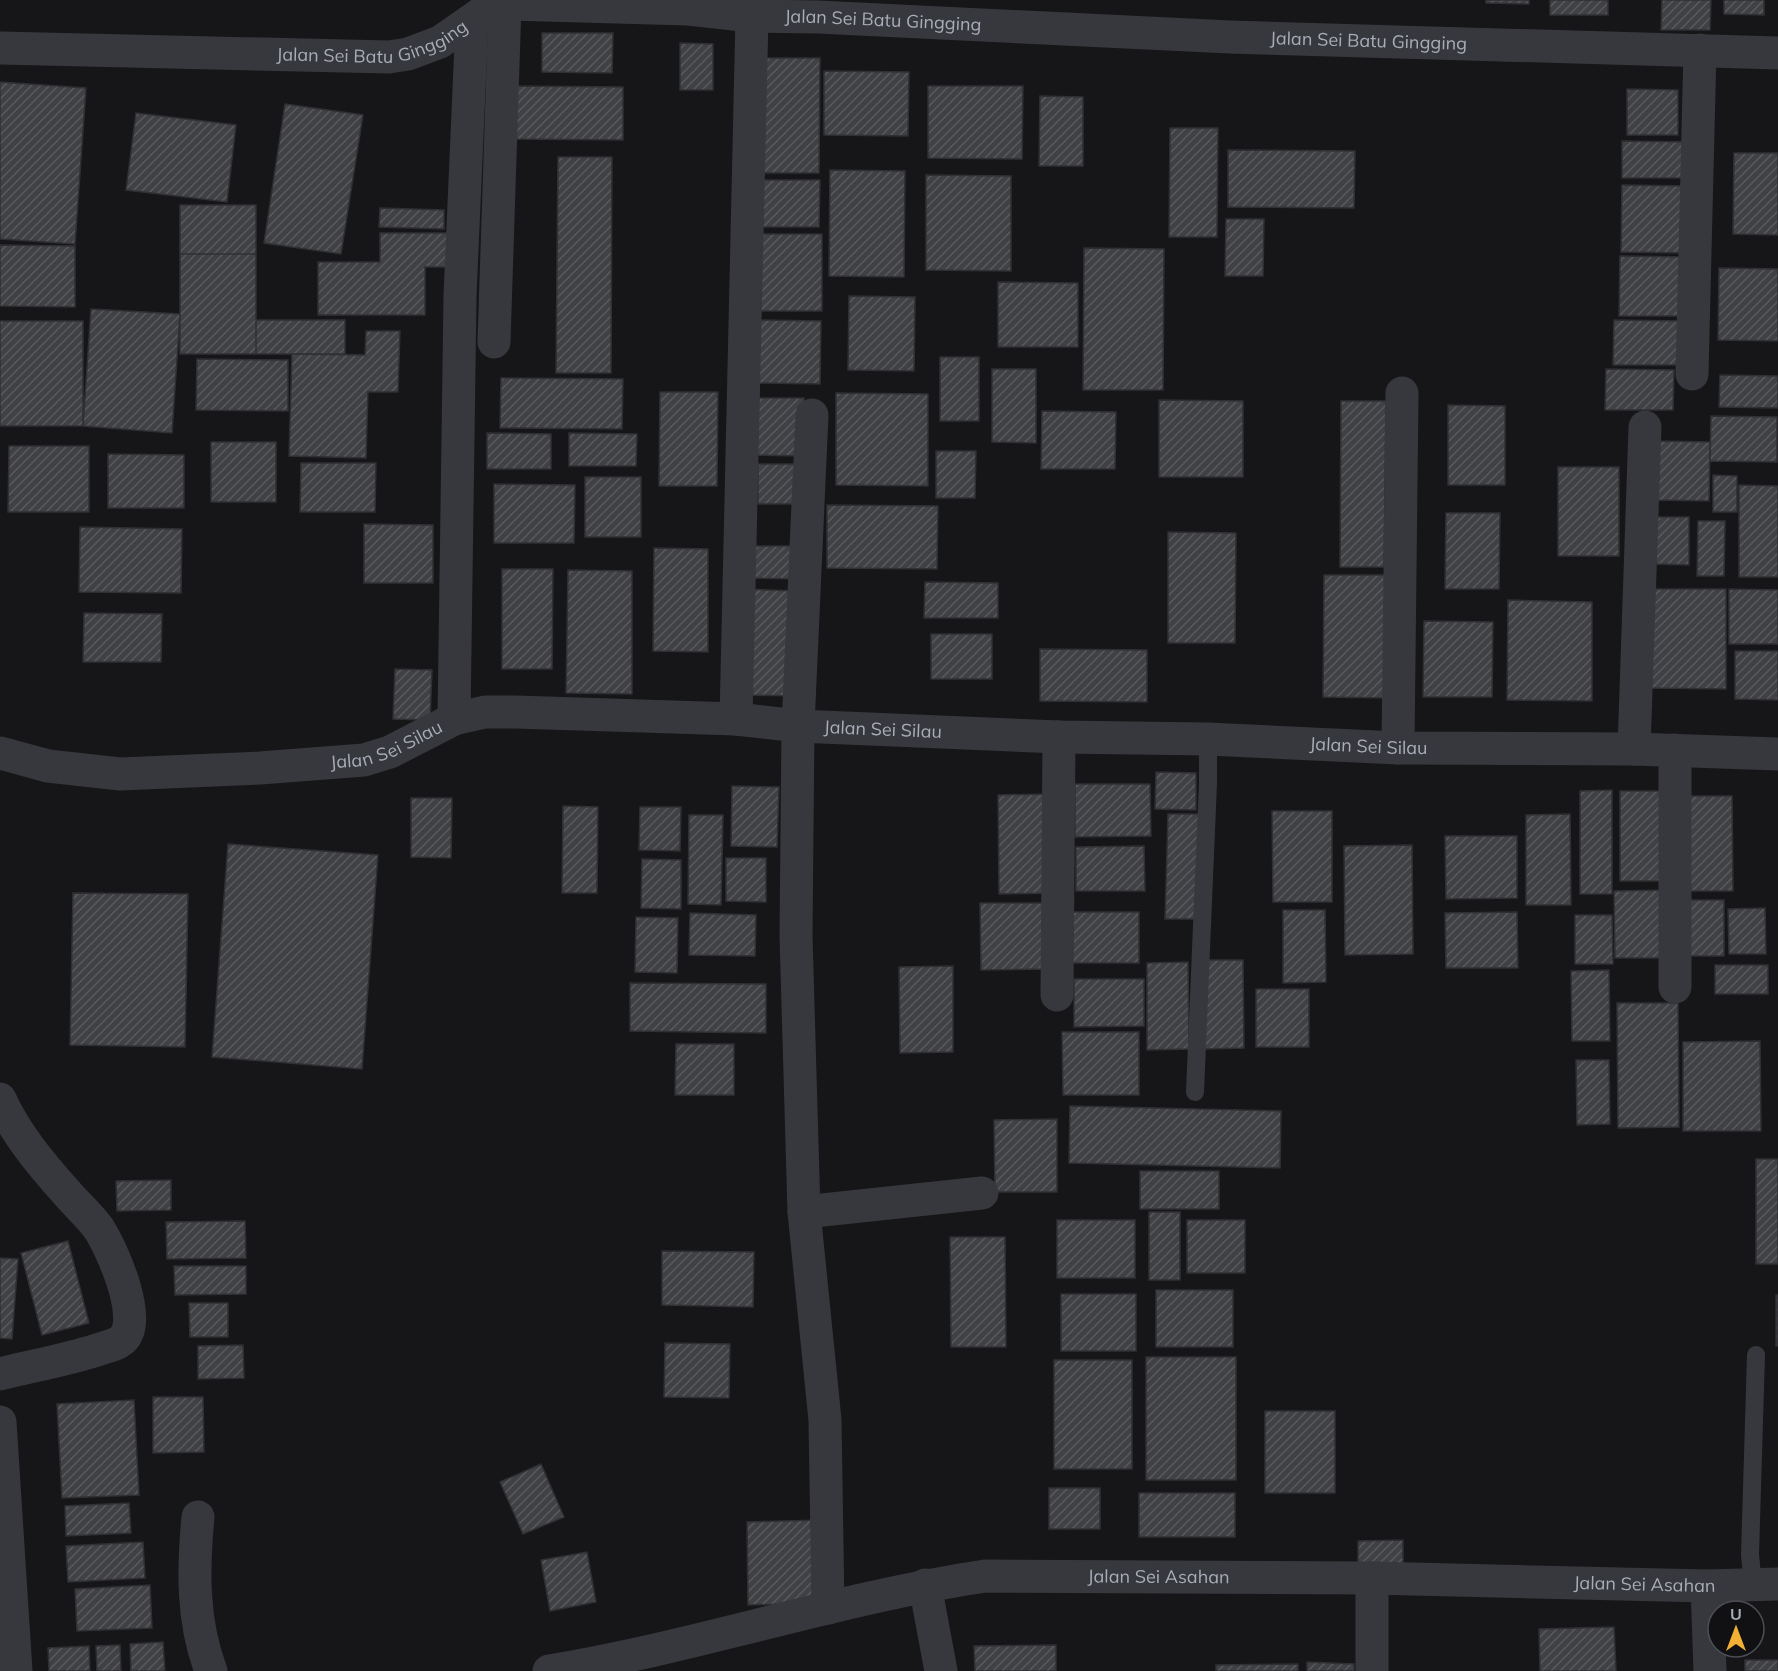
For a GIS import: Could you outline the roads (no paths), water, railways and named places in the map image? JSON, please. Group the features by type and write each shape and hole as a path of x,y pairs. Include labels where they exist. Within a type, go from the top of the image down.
{"street":[{"name":"Jalan Sei Batu Gingging","path":"0,48 389,57 408,54 440,42 486,10 505,4 687,9 752,16 818,17 1230,37 1778,53"},
{"path":"494,342 505,4"},
{"path":"735,718 752,16"},
{"path":"454,718 460,308 471,21"},
{"path":"1692,374 1700,50"},
{"path":"1398,748 1402,393"},
{"path":"812,415 798,726 796,936 804,1212 825,1420 828,1608"},
{"path":"1634,749 1645,427"},
{"name":"Jalan Sei Silau","path":"0,753 48,766 120,774 295,766 364,760 390,752 454,718 485,712 735,718 798,726 1059,737 1208,739 1398,748 1634,749 1778,754"},
{"path":"1057,995 1059,737"},
{"path":"1675,750 1675,987"},
{"path":"0,1099 12,1125 42,1166 99,1228 121,1276 131,1322 129,1330 119,1343 88,1353 0,1374"},
{"path":"804,1212 982,1193"},
{"path":"0,1422 16,1671"},
{"path":"198,1517 194,1558 195,1601 204,1652 211,1671"},
{"name":"Jalan Sei Asahan","path":"553,1670 614,1659 925,1585 985,1576 1372,1578 1707,1586 1766,1584"},
{"path":"1372,1578 1372,1671"},
{"path":"925,1585 941,1671"},
{"path":"1707,1586 1710,1671"}],"lane":[{"path":"1195,1092 1208,739"},
{"path":"1756,1355 1750,1555 1766,1584"}]}
